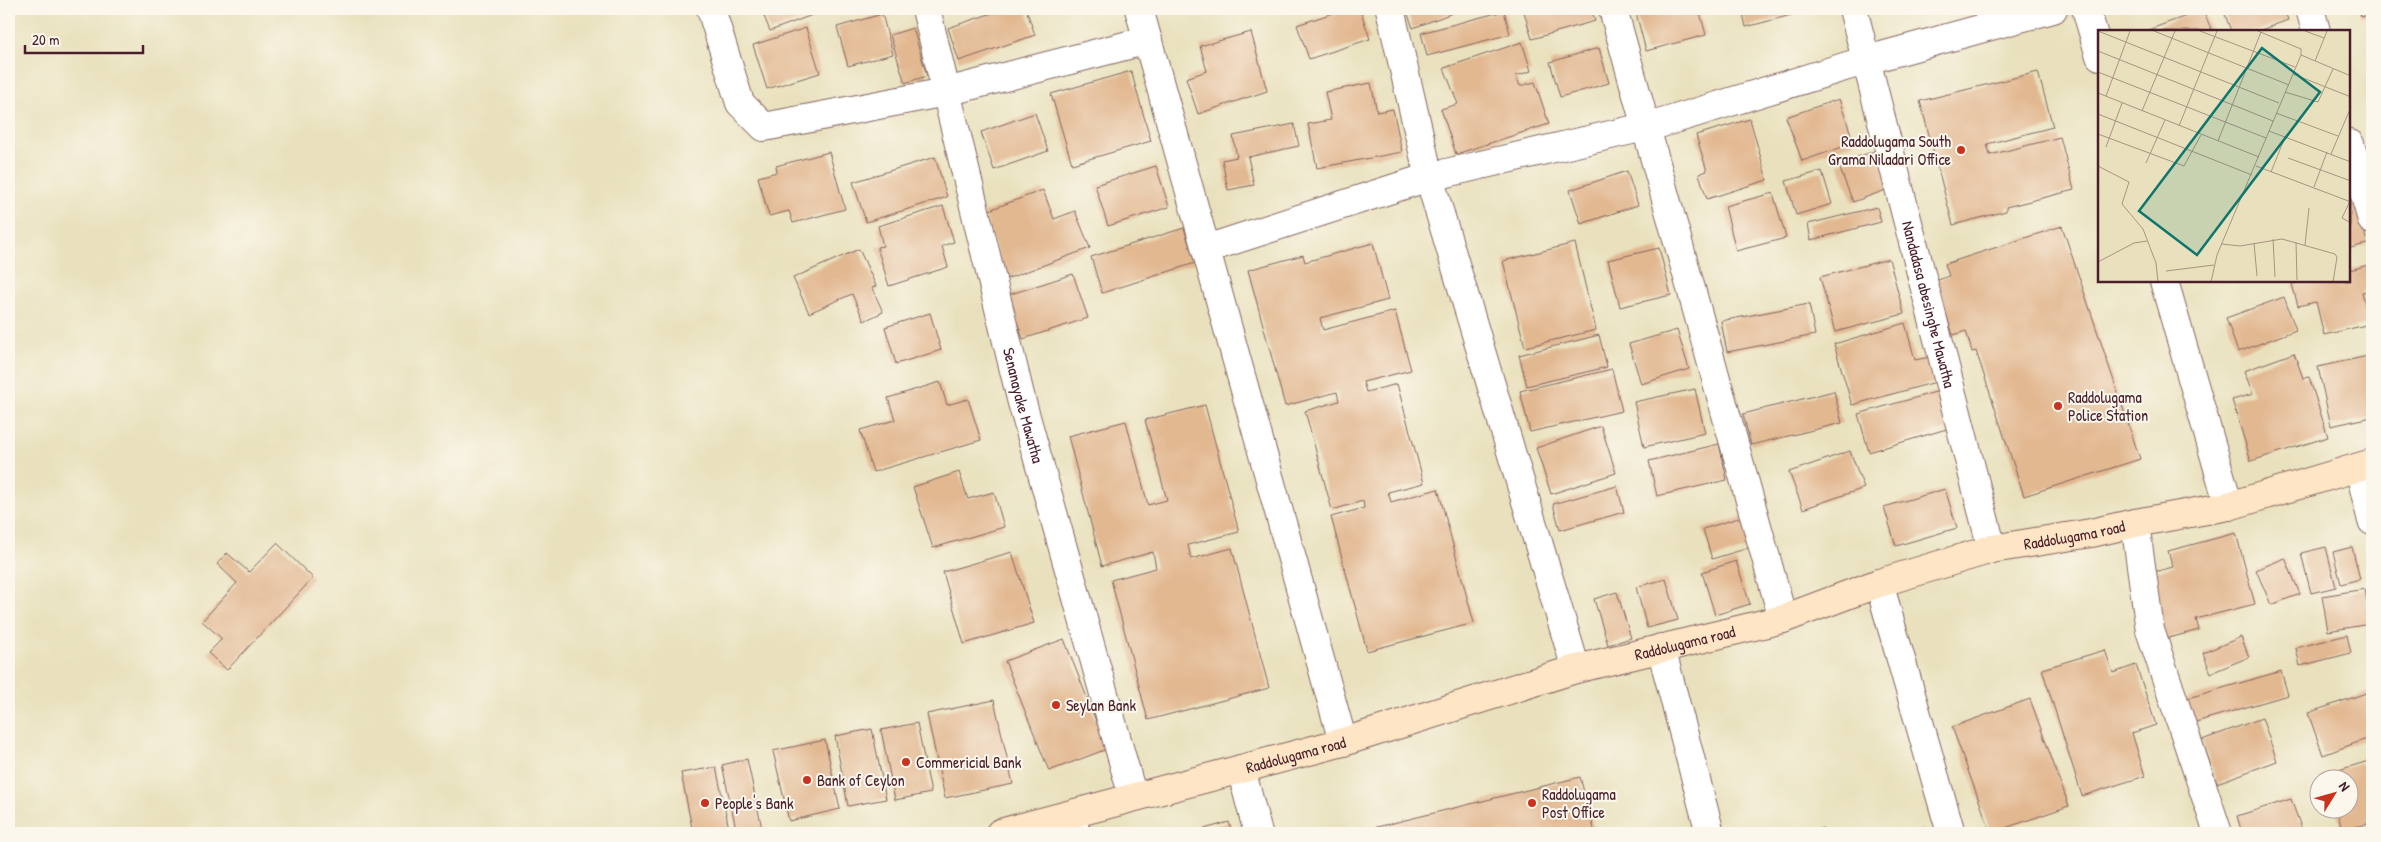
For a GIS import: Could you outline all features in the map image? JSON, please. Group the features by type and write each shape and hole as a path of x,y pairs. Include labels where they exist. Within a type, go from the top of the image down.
{"street":[{"path":"711,9 740,103 764,127 946,92 1148,40"},
{"name":"Senanayake Mawatha","path":"926,9 1021,399 1132,797"},
{"path":"1139,9 1343,742"},
{"path":"1390,9 1429,177 1576,669"},
{"path":"1613,9 1782,619"},
{"name":"Nandadasa abesinghe Mawatha","path":"1853,9 1992,550"},
{"path":"1206,249 1429,177 1646,127 1867,60 2053,9"},
{"path":"2086,9 2098,49"},
{"path":"2310,9 2316,30"},
{"path":"2351,147 2372,220"},
{"path":"2164,282 2229,506"},
{"path":"2366,466 2372,521"},
{"name":"Raddolugama road","path":"1000,833 1080,823 1132,797 1343,742 1576,669 1782,619 1879,583 1992,550 2229,506 2366,466"},
{"path":"2135,522 2150,630 2218,833"},
{"path":"1879,583 1951,833"},
{"path":"1661,648 1710,833"},
{"path":"1241,769 1258,833"}],"building":[{"path":"761,9 819,9 820,12 770,31"},
{"path":"1004,9 1026,9 1035,35 959,61 948,28"},
{"path":"1345,9 1360,9 1370,39 1309,59 1297,25"},
{"path":"1406,9 1463,9 1413,28"},
{"path":"1523,9 1591,9 1595,21 1532,39"},
{"path":"1635,9 1699,9 1706,35 1646,51"},
{"path":"1742,9 1814,9 1746,27"},
{"path":"1877,9 1894,9 1894,10 1878,13"},
{"path":"2223,9 2284,9 2288,20 2261,30 2231,30"},
{"path":"2359,9 2372,9 2372,14 2361,17"},
{"path":"2203,10 2212,30 2148,30"},
{"path":"1504,11 1510,34 1427,56 1421,33"},
{"path":"882,14 893,54 848,66 837,27"},
{"path":"806,28 820,73 767,89 753,45"},
{"path":"913,28 927,76 905,83 890,35"},
{"path":"1251,32 1267,91 1198,114 1186,78 1207,71 1200,46"},
{"path":"1522,42 1531,71 1516,76 1520,86 1535,82 1549,124 1456,154 1441,109 1458,104 1444,68"},
{"path":"1599,48 1609,83 1560,97 1550,62"},
{"path":"1131,71 1151,141 1072,164 1051,94"},
{"name":"Raddolugama South Grama Niladari Office","path":"2038,72 2053,127 1987,144 1990,155 2060,137 2074,190 2006,207 2006,211 1953,225 1920,101"},
{"path":"1371,83 1377,112 1393,109 1402,152 1317,168 1308,124 1331,120 1325,92"},
{"path":"1839,99 1854,143 1802,161 1786,117"},
{"path":"1035,113 1048,151 994,170 981,132"},
{"path":"1750,119 1767,180 1707,199 1699,174 1707,171 1696,135"},
{"path":"1294,124 1299,146 1248,157 1254,185 1228,190 1222,160 1237,157 1233,136"},
{"path":"1880,149 1894,187 1853,202 1838,164"},
{"path":"829,152 845,209 793,223 789,211 769,216 758,177 777,172 776,166"},
{"path":"935,157 947,197 866,222 853,182"},
{"path":"1156,166 1169,207 1108,226 1095,185"},
{"path":"1627,171 1638,205 1581,224 1570,190"},
{"path":"1822,171 1832,204 1796,215 1786,181"},
{"path":"1043,190 1054,219 1075,211 1090,248 1006,279 984,212"},
{"path":"2356,192 2367,244 2351,248 2351,194"},
{"path":"1773,193 1786,238 1736,251 1725,206"},
{"path":"943,206 954,242 942,246 948,267 889,286 877,247 883,246 878,226"},
{"path":"1877,207 1881,222 1811,240 1808,224"},
{"name":"Raddolugama Police Station","path":"2062,226 2140,459 2024,496 1976,351 1972,352 1966,331 1953,335 1935,281 1949,276 1945,264"},
{"path":"1184,228 1195,263 1102,293 1091,257"},
{"path":"1373,243 1388,300 1320,318 1323,330 1395,311 1411,370 1363,382 1366,392 1397,384 1424,483 1388,492 1391,502 1438,489 1474,623 1367,651 1331,517 1364,508 1363,501 1332,510 1305,411 1339,401 1337,392 1285,406 1248,270 1303,255 1305,262"},
{"path":"1575,243 1596,330 1525,347 1503,261"},
{"path":"1659,248 1671,295 1620,307 1608,260"},
{"path":"859,249 876,286 872,288 883,312 864,321 852,294 809,313 793,278"},
{"path":"1889,259 1904,314 1835,332 1820,277"},
{"path":"2368,265 2372,290 2362,292 2370,324 2324,335 2316,302 2298,306 2292,284 2299,282 2351,282 2351,270"},
{"path":"1073,274 1088,318 1023,339 1008,295"},
{"path":"2284,297 2296,330 2238,352 2226,318"},
{"path":"1809,304 1815,335 1727,352 1721,321"},
{"path":"930,313 941,350 896,364 885,327"},
{"path":"1905,323 1915,360 1930,357 1936,382 1852,405 1834,344"},
{"path":"1677,330 1689,369 1641,384 1629,344"},
{"path":"1599,335 1607,367 1527,386 1519,355"},
{"path":"2294,353 2303,378 2309,377 2328,437 2251,461 2232,400 2253,394 2244,371"},
{"path":"2372,355 2372,417 2331,426 2318,367"},
{"path":"1612,369 1622,411 1530,432 1520,391"},
{"path":"940,382 947,405 968,399 981,440 873,472 860,430 895,420 888,398"},
{"path":"1695,389 1705,433 1644,447 1634,402"},
{"path":"1834,391 1842,423 1751,445 1743,414"},
{"path":"1939,391 1950,428 1869,452 1858,414"},
{"path":"1205,405 1239,532 1188,545 1191,559 1232,548 1269,688 1148,720 1111,580 1156,568 1153,552 1102,566 1068,436 1126,421 1148,505 1167,500 1145,420"},
{"path":"1601,426 1616,473 1551,494 1536,448"},
{"path":"1719,444 1727,480 1657,496 1649,461"},
{"path":"1850,451 1864,488 1803,509 1789,472"},
{"path":"959,472 968,499 994,492 1004,527 933,548 913,487"},
{"path":"1617,486 1624,512 1560,530 1553,504"},
{"path":"1945,489 1957,528 1896,546 1884,507"},
{"path":"1745,516 1755,546 1712,559 1703,529"},
{"path":"2236,533 2255,604 2196,619 2199,630 2165,639 2147,574 2173,567 2168,551"},
{"path":"277,543 313,578 227,670 208,653 222,639 202,621 237,583 217,564 227,553 249,572"},
{"path":"2326,547 2336,587 2311,593 2301,553"},
{"path":"2352,547 2360,579 2341,584 2333,552"},
{"path":"1012,552 1034,623 964,644 943,572"},
{"path":"2285,558 2300,594 2271,605 2256,570"},
{"path":"1736,561 1750,604 1715,615 1702,572"},
{"path":"1666,579 1678,620 1647,628 1636,587"},
{"path":"2365,589 2370,624 2328,631 2322,596"},
{"path":"1617,592 1631,638 1608,645 1594,599"},
{"path":"2347,635 2351,653 2300,666 2296,648"},
{"path":"2241,637 2249,657 2211,673 2203,653"},
{"name":"Seylan Bank","path":"1064,639 1107,749 1049,771 1005,661"},
{"path":"2105,650 2113,673 2136,665 2156,725 2132,733 2145,776 2082,796 2042,669"},
{"path":"2281,671 2288,695 2192,723 2185,699"},
{"path":"2372,691 2372,737 2323,755 2308,713"},
{"path":"2030,699 2069,806 1991,833 1952,727"},
{"path":"994,700 1013,784 945,798 927,714"},
{"path":"2262,718 2277,761 2217,783 2202,740"},
{"name":"Commericial Bank","path":"917,723 931,793 895,800 881,730"},
{"path":"872,729 886,799 848,806 835,736"},
{"name":"Bank of Ceylon","path":"825,740 840,809 789,821 773,751"},
{"path":"747,759 763,833 737,833 722,765"},
{"path":"2372,760 2372,823 2342,830 2340,820 2358,820 2358,770 2339,770"},
{"name":"People's Bank","path":"716,767 730,833 693,833 681,773"},
{"name":"Raddolugama Post Office","path":"1580,777 1595,833 1374,833 1373,828"},
{"path":"2291,799 2303,833 2242,833 2237,816"},
{"path":"1229,822 1232,833 1190,833"},
{"path":"1823,828 1825,833 1805,833"},
{"path":"1923,829 1925,833 1910,833"}],"place":[{"name":"Raddolugama South Grama Niladari Office","path":"1961,150"},
{"name":"Raddolugama Police Station","path":"2058,406"},
{"name":"Seylan Bank","path":"1056,705"},
{"name":"Commericial Bank","path":"906,762"},
{"name":"Bank of Ceylon","path":"807,780"},
{"name":"People's Bank","path":"705,803"},
{"name":"Raddolugama Post Office","path":"1532,803"}]}
